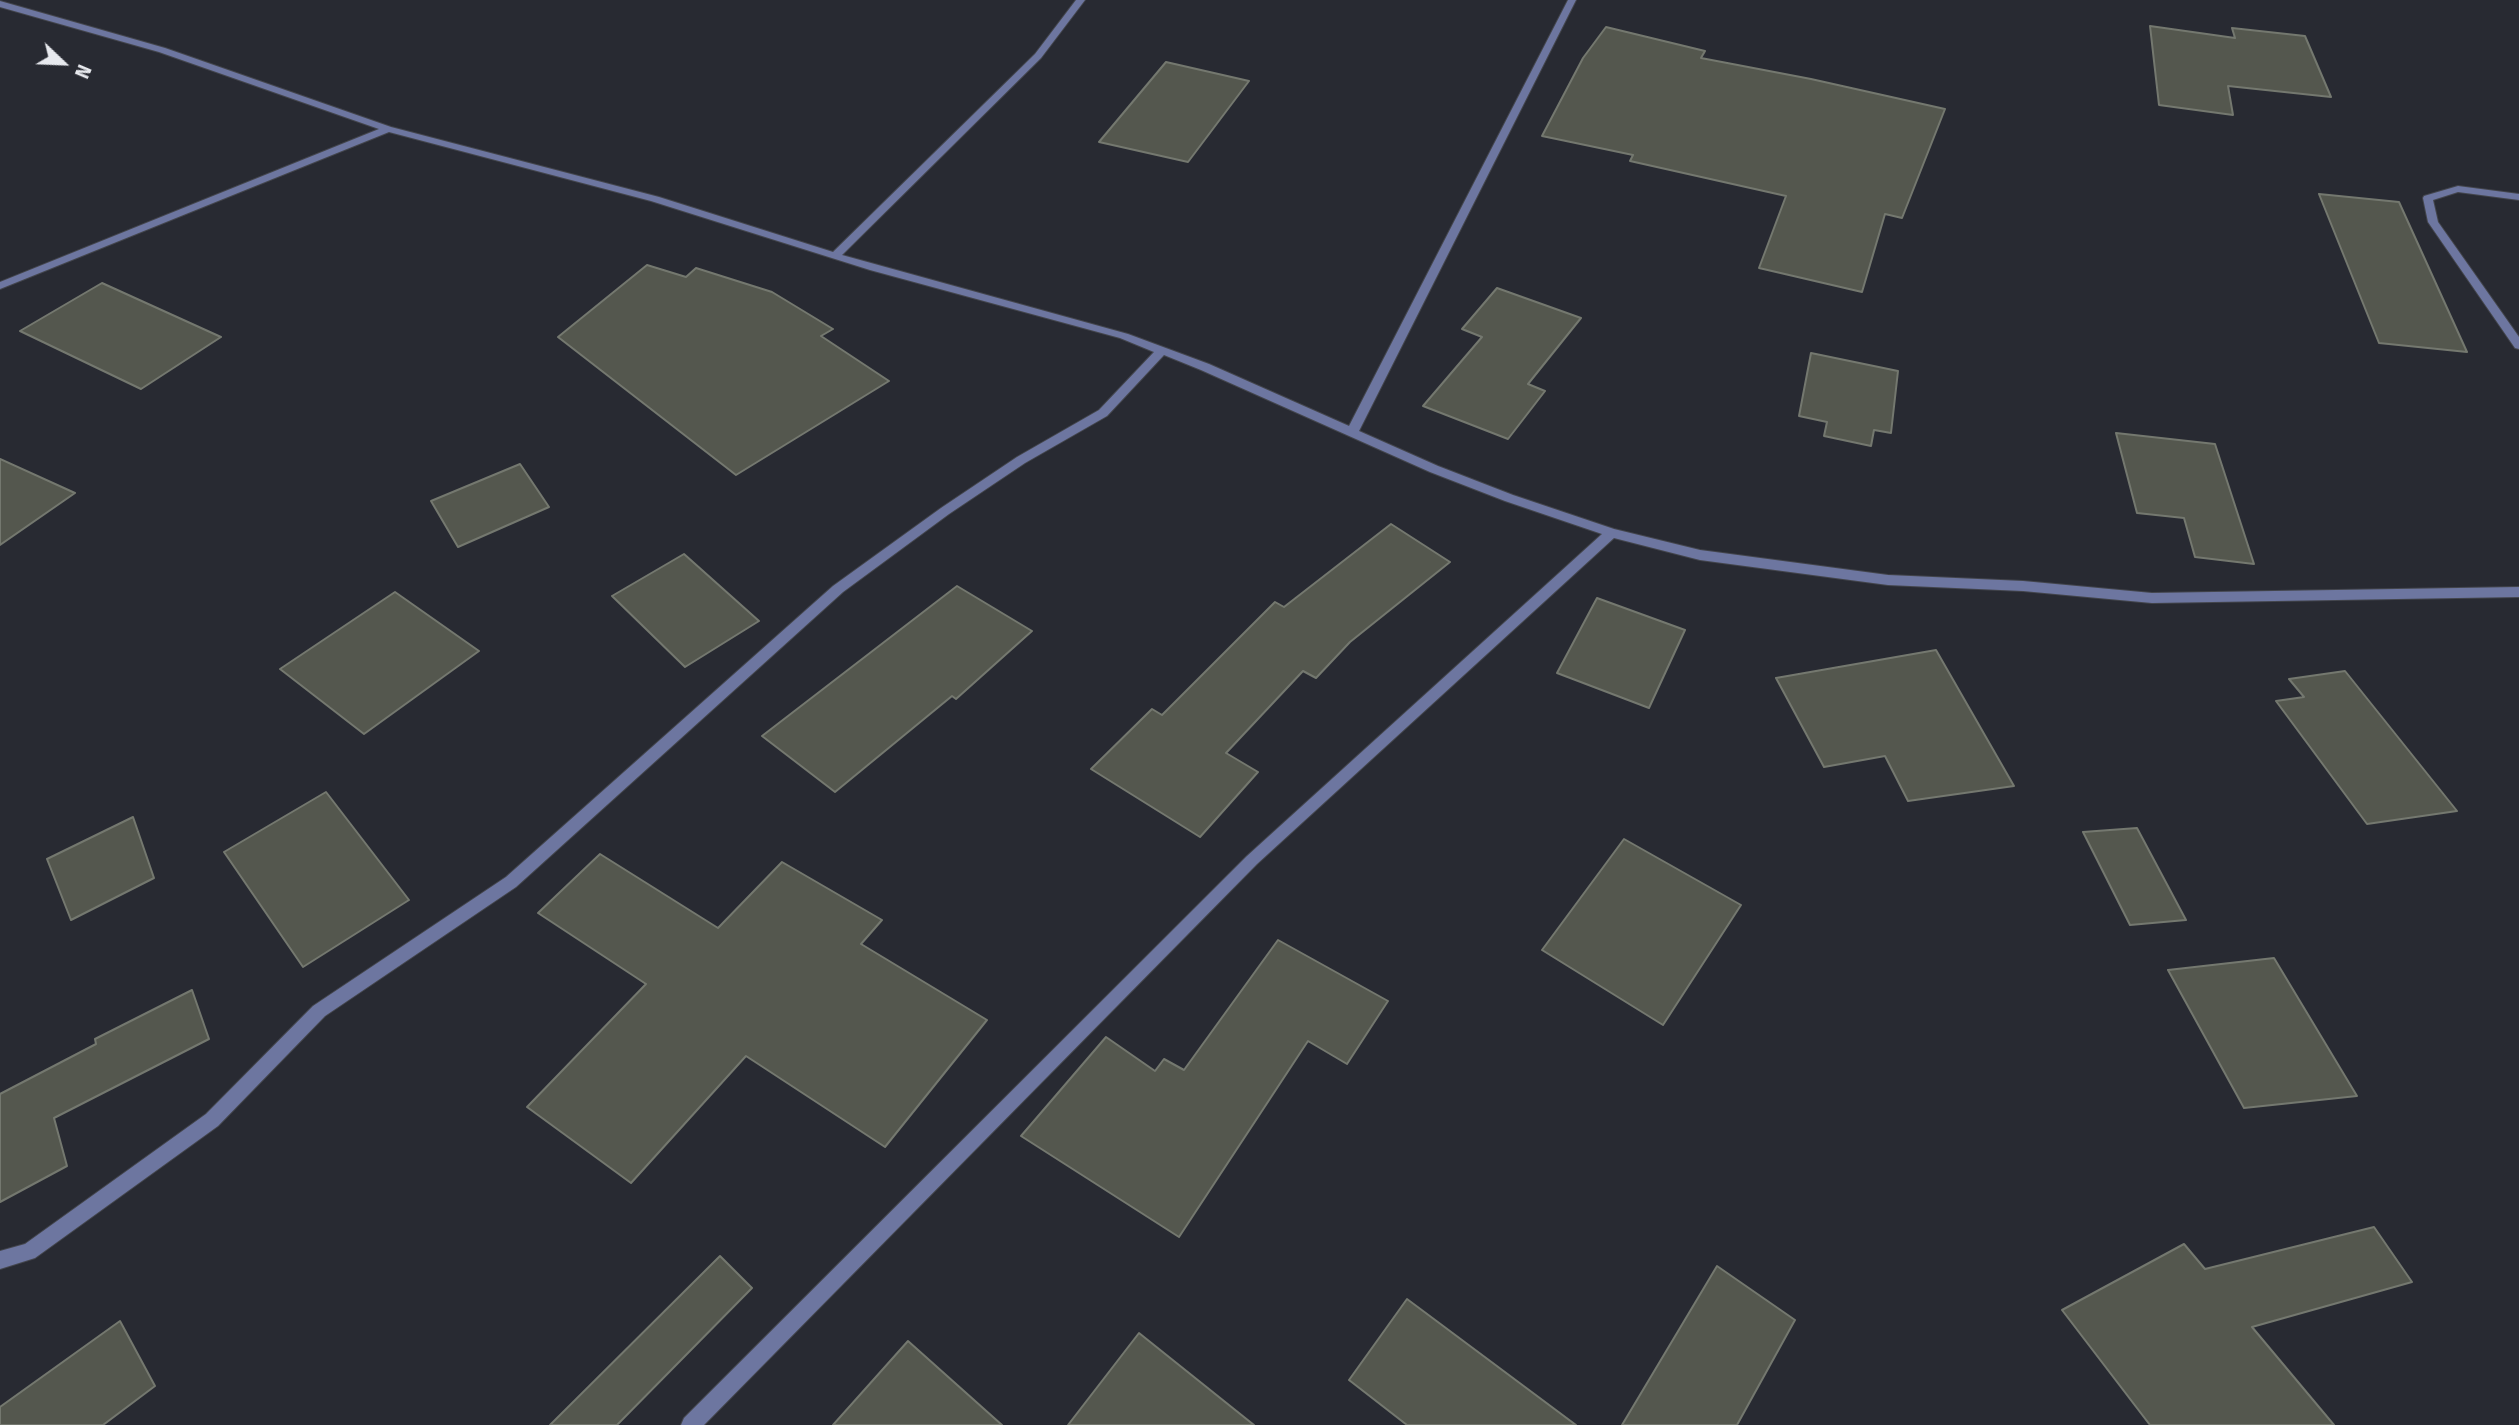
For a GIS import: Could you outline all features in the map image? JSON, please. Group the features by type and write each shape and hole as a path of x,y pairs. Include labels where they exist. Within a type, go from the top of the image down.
{"street":[{"path":"835,256 1038,56 1081,0"},
{"path":"1352,432 1572,0"},
{"path":"0,4 162,50 388,129 655,199 835,256 1124,336 1483,488 1612,533 1700,555 1888,580 2023,586 2152,598 2519,592"},
{"path":"0,286 388,129"},
{"path":"2519,197 2458,190 2428,198 2433,222 2519,345"},
{"path":"0,1260 29,1252 212,1120 319,1011 511,883 838,589 988,482 1102,413 1162,350"},
{"path":"691,1425 1252,860 1612,533"}],"building":[{"path":"2150,26 2235,38 2232,28 2305,36 2331,97 2228,86 2233,115 2159,105"},
{"path":"1606,27 1705,51 1701,58 1945,109 1902,218 1885,214 1862,292 1759,268 1786,196 1630,161 1633,155 1542,136 1583,58"},
{"path":"1166,62 1249,81 1188,162 1099,142"},
{"path":"2319,194 2399,202 2467,352 2379,343"},
{"path":"647,265 686,277 696,268 772,292 833,329 821,336 889,381 736,475 558,337"},
{"path":"102,283 221,337 141,389 20,331"},
{"path":"1497,288 1581,318 1528,384 1545,391 1508,439 1423,406 1482,337 1462,329"},
{"path":"1811,353 1898,371 1891,433 1874,430 1871,446 1824,436 1827,422 1799,416"},
{"path":"2116,433 2215,444 2254,564 2195,557 2184,518 2137,513"},
{"path":"0,459 75,493 0,545"},
{"path":"520,464 549,507 458,547 431,501"},
{"path":"1391,524 1450,562 1350,642 1316,678 1303,671 1226,753 1258,772 1200,837 1091,769 1152,709 1162,715 1275,602 1284,607"},
{"path":"684,554 759,621 685,667 612,596"},
{"path":"957,586 1032,631 956,699 952,696 835,792 762,736"},
{"path":"395,592 479,651 364,734 280,669"},
{"path":"1597,598 1685,630 1649,708 1557,673"},
{"path":"1936,650 2014,786 1908,801 1885,756 1824,767 1776,678"},
{"path":"2345,671 2457,811 2367,824 2276,701 2304,697 2289,679"},
{"path":"326,792 409,900 303,967 224,852"},
{"path":"133,817 154,878 71,920 47,859"},
{"path":"2137,828 2186,920 2130,925 2083,832"},
{"path":"1624,839 1741,905 1663,1025 1542,950"},
{"path":"600,854 718,928 782,862 882,920 861,944 987,1020 885,1147 746,1056 631,1183 527,1107 646,984 538,913"},
{"path":"1278,940 1388,1001 1347,1064 1308,1041 1179,1237 1021,1136 1106,1037 1155,1071 1164,1059 1184,1070"},
{"path":"2274,958 2357,1096 2244,1108 2168,970"},
{"path":"192,990 209,1039 54,1118 67,1166 0,1202 0,1094 96,1044 95,1039"},
{"path":"2374,1227 2412,1282 2252,1327 2334,1425 2150,1425 2062,1310 2184,1244 2205,1269"},
{"path":"720,1256 752,1288 617,1425 550,1425"},
{"path":"1717,1266 1795,1320 1737,1425 1622,1425"},
{"path":"1407,1299 1576,1425 1407,1425 1349,1380"},
{"path":"120,1321 155,1386 103,1425 0,1425 0,1407"},
{"path":"1139,1333 1254,1425 1068,1425"},
{"path":"908,1341 1002,1425 833,1425"}]}
